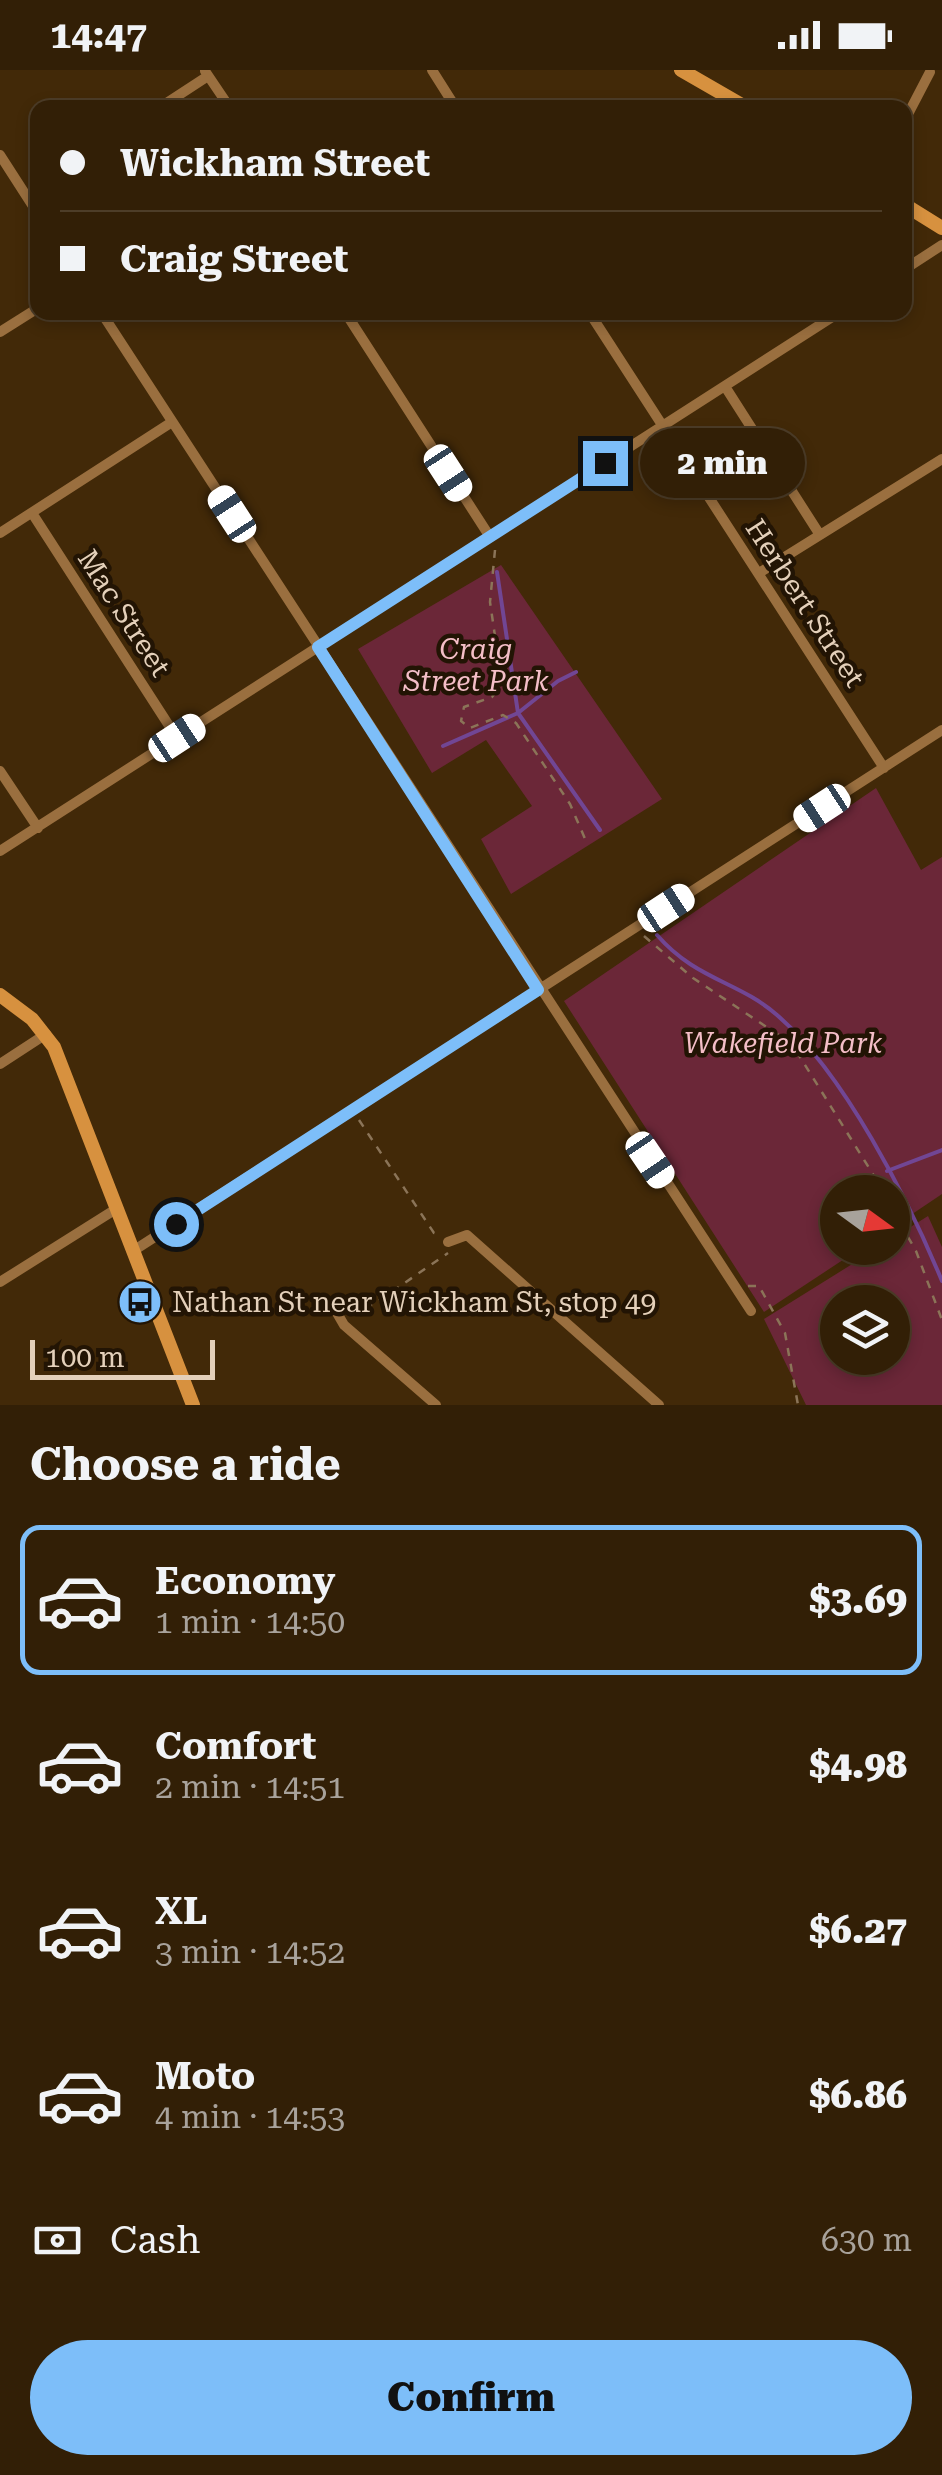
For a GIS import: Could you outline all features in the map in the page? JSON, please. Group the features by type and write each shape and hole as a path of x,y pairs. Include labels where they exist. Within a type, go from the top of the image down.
{"street":[{"path":"432,70 451,100"},
{"path":"681,70 734,100"},
{"path":"912,107 930,72"},
{"path":"169,100 206,73 225,100"},
{"path":"0,155 30,202"},
{"path":"912,209 942,228"},
{"path":"912,264 942,245"},
{"path":"0,332 30,313"},
{"path":"106,320 538,990 751,1312"},
{"path":"350,320 490,537"},
{"name":"Herbert Street","path":"593,320 884,768"},
{"path":"0,851 828,320"},
{"path":"726,388 820,535"},
{"path":"0,534 172,422"},
{"path":"759,573 942,458"},
{"name":"Mac Street","path":"32,512 177,738"},
{"path":"132,1252 942,730"},
{"path":"0,770 38,828"},
{"path":"0,995 46,1034 61,1062 192,1405"},
{"path":"0,1064 46,1034"},
{"path":"0,1282 116,1209"},
{"path":"448,1242 467,1235 659,1405"},
{"path":"334,1306 340,1318 436,1405"}],"path":[{"path":"495,550 490,602 502,684 492,696 464,707 461,721 470,728 503,715 516,723 570,804 586,840"},
{"path":"635,928 693,978 792,1044 873,1175"},
{"path":"340,1318 377,1302 448,1257 445,1235 434,1233 353,1110"},
{"path":"910,1240 942,1320"},
{"path":"737,1290 759,1286 785,1333 798,1405"}],"green space":[{"name":"Craig Street Park","path":"501,565 662,799 511,894 481,839 532,806 486,740 432,773 358,649"},
{"name":"Wakefield Park","path":"876,788 921,870 942,857 942,1194 910,1216 910,1175 820,1175 820,1265 835,1265 764,1312 564,1001"},
{"path":"928,1216 942,1247 942,1405 806,1405 764,1319 851,1265 910,1265 910,1227"}],"waterway":[{"path":"497,572 518,713 600,830"},
{"path":"443,746 518,713 558,681 576,672"},
{"path":"657,935 687,962 762,1004 802,1040 872,1139 942,1281"},
{"path":"887,1171 942,1150"}],"place":[{"name":"Nathan St near Wickham St, stop 49","path":"140,1302"}],"route":[{"path":"176,1224 538,990 318,647 605,463"}]}
